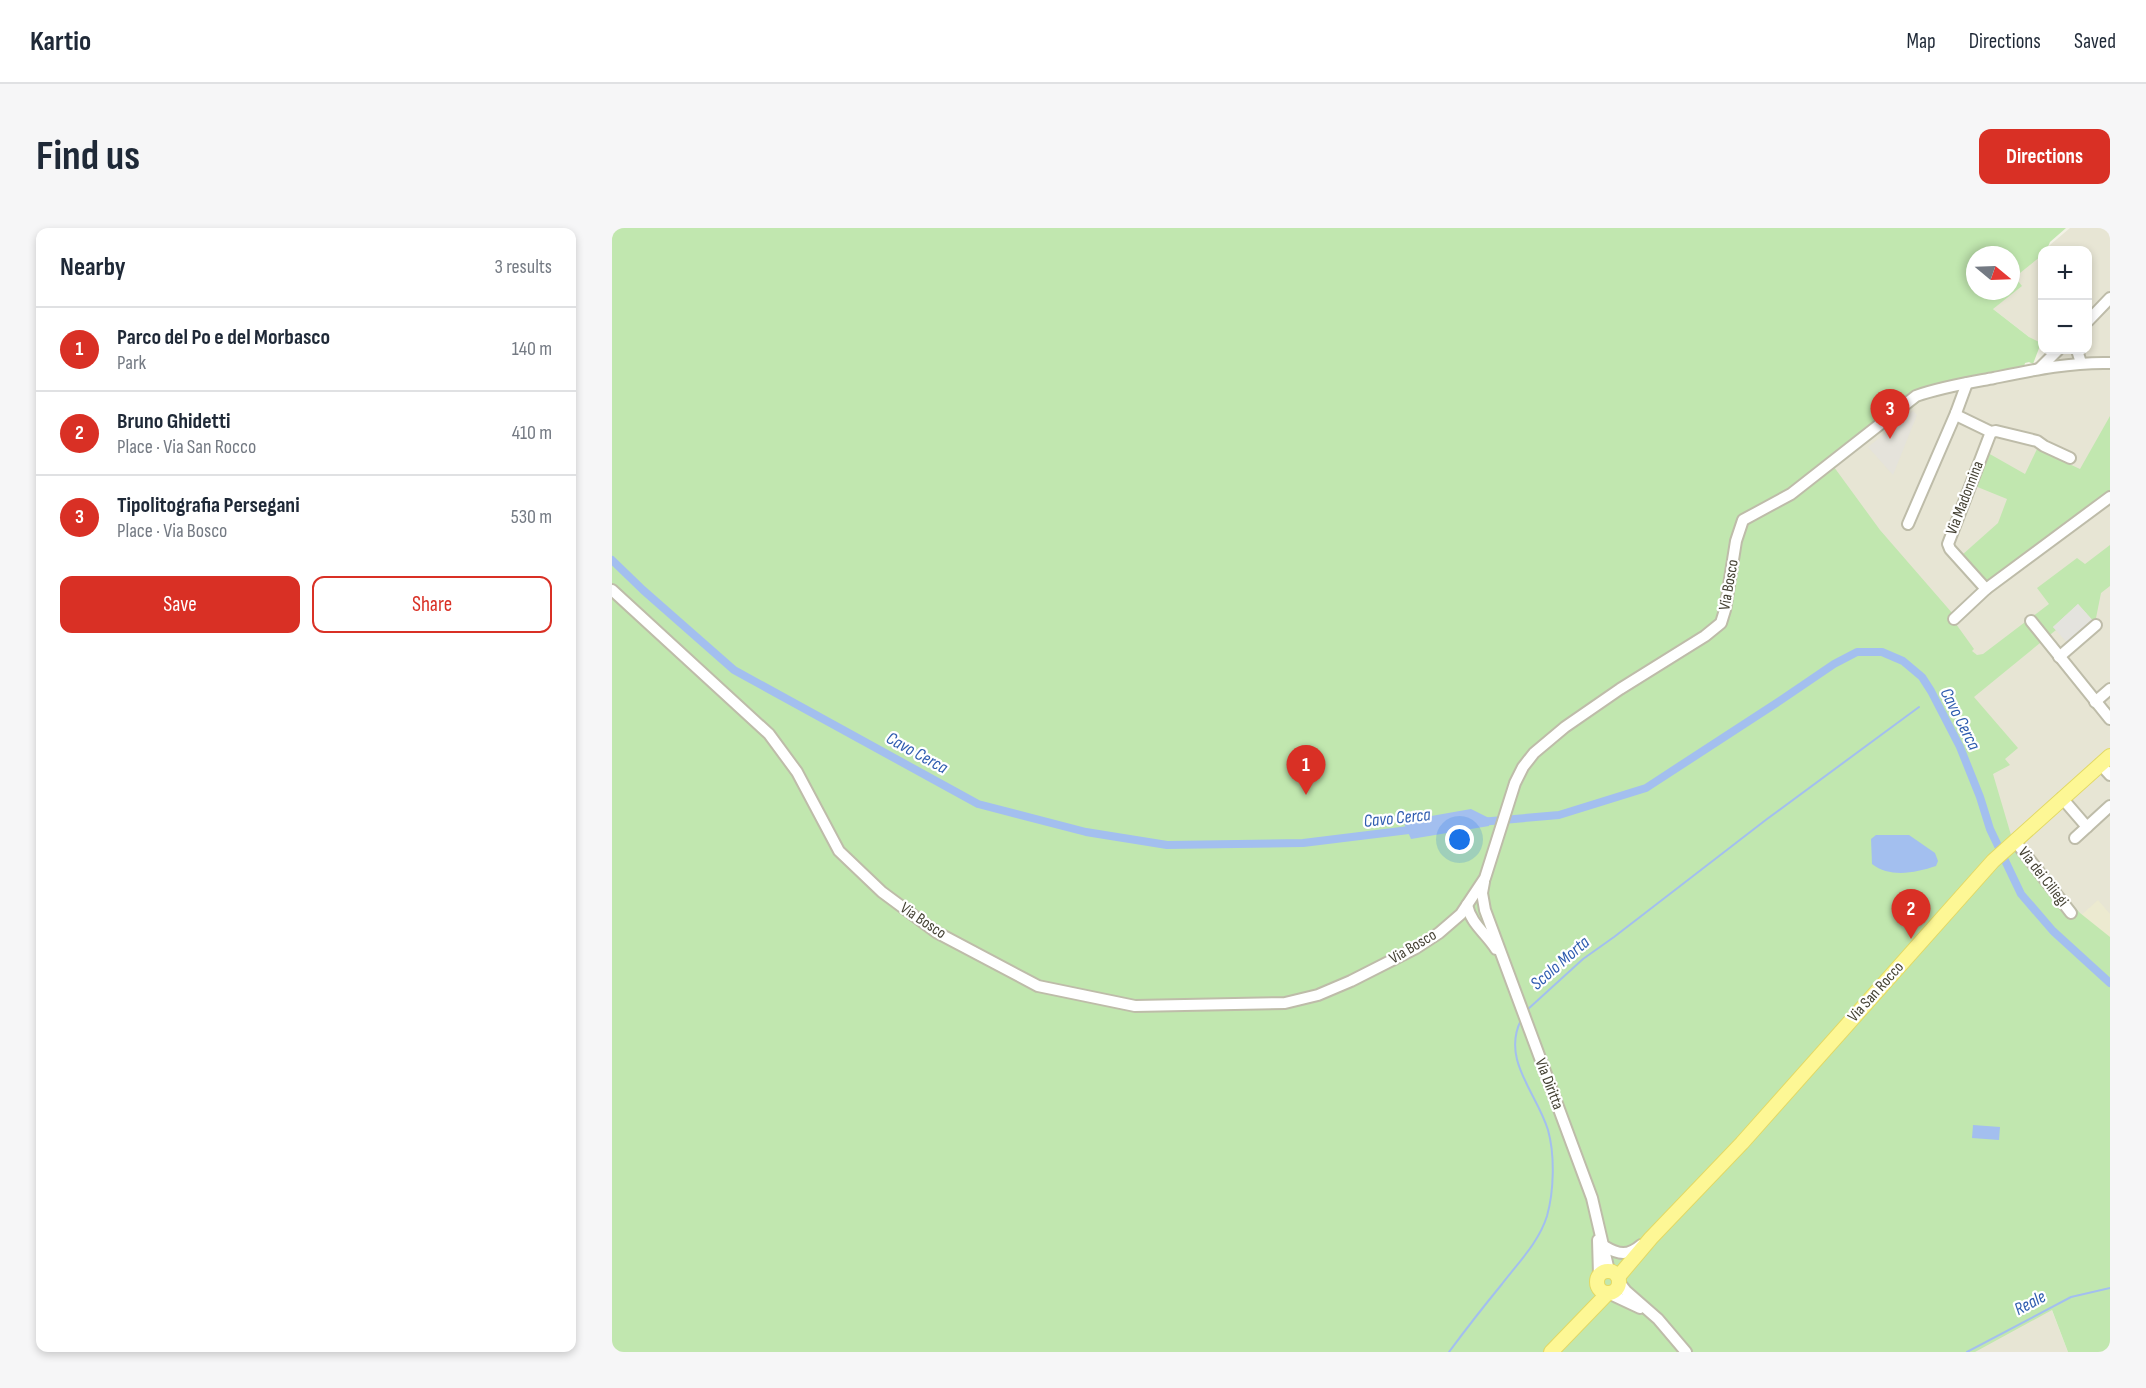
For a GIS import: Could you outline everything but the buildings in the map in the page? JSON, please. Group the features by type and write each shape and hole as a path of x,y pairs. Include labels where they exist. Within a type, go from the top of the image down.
{"main road":[{"name":"Via San Rocco","path":"1609,1281 1742,1143 1994,861 2105,760"},
{"name":"Via San Rocco","path":"1551,1352 1588,1313 1609,1281 1632,1253"}],"street":[{"path":"2092,317 2110,298"},
{"path":"2040,368 2054,354"},
{"path":"2059,354 2065,365"},
{"path":"2079,354 2081,363"},
{"name":"Via Bosco","path":"612,590 769,734 797,772 839,851 882,892 936,932 1038,986 1135,1006 1285,1004 1318,995 1352,981 1416,948 1461,914 1485,878 1508,805 1523,767 1534,753 1620,689 1717,628 1724,616 1736,541 1743,520 1791,494 1916,396 1937,389 2040,368 2081,363 2110,363"},
{"path":"1908,524 1967,383"},
{"path":"1956,413 1990,432 1996,431 2037,441 2070,458"},
{"name":"Via Madonnina","path":"1986,588 1948,544 1990,432"},
{"path":"1954,618 1986,588 2110,497"},
{"path":"2031,621 2110,719"},
{"path":"2059,657 2096,625"},
{"path":"2095,702 2110,689"},
{"path":"2105,760 2110,775"},
{"path":"2062,798 2088,826"},
{"path":"2075,838 2110,806"},
{"name":"Via dei Ciliegi","path":"2013,842 2071,913"},
{"name":"Via Diritta","path":"1485,878 1482,893 1485,910 1596,1213 1609,1281"},
{"path":"1467,905 1485,910"},
{"name":"Via Diritta","path":"1467,905 1469,914 1501,956"},
{"path":"1447,926 1461,924 1479,929"},
{"name":"Via Diritta","path":"1596,1213 1609,1281"},
{"name":"Via San Rocco","path":"1632,1253 1651,1238"},
{"path":"1604,1246 1616,1253 1632,1253"},
{"path":"1609,1281 1658,1319 1686,1352"}],"shaded area":[{"path":"2070,228 2110,228 2110,1006 2027,924 1804,489 1915,396 2067,364 2051,354 2092,354 2092,246 2049,246"},
{"path":"2038,255 2038,344 1984,302 2020,300 2020,271"},
{"path":"1913,411 1917,415 1893,475 1868,447"},
{"path":"2078,604 2095,623 2070,646 2053,627"},
{"path":"2098,900 2110,914 2110,965 2070,925"},
{"path":"2051,1308 2068,1352 1964,1352"}],"green space":[{"path":"612,228 2066,228 2048,246 2038,246 2038,258 2020,273 2020,246 1966,246 1966,300 2004,300 1993,309 2038,342 2038,351 2033,364 2029,362 2025,363 2024,367 1937,386 1940,395 1921,401 1834,467 1880,530 1953,614 1956,624 1974,649 1972,651 1977,655 1983,654 2049,604 2037,588 2077,558 2085,564 2110,545 2110,586 2101,593 2095,623 2078,604 2053,627 2056,630 1974,697 2018,748 2005,759 2010,765 1993,774 2011,835 2080,913 2110,937 2110,1352 2068,1352 2052,1310 1975,1352 612,1352"},
{"path":"2110,416 2110,492 1987,582 1962,555 1998,523 2007,499 1975,486 1988,453 2025,474 2037,449 2080,469"}],"water":[{"path":"1471,809 1489,818 1489,826 1411,839 1403,821"},
{"path":"1876,835 1909,835 1935,853 1938,861 1936,866 1903,873 1879,868 1872,864 1871,839"},
{"path":"1973,1125 2000,1127 1999,1140 1972,1138"}],"waterway":[{"name":"Cavo Cerca","path":"612,560 734,670 978,804 1086,832 1167,845 1303,843 1417,829"},
{"name":"Cavo Cerca","path":"1480,822 1559,815 1646,788 1834,664 1857,652 1882,652 1903,661 1922,677 1931,691 1960,747 1990,829 2021,894 2053,931 2110,983"},
{"name":"Scolo Morta","path":"1527,1010 1583,959 1919,707"},
{"name":"Scolo Morta","path":"1449,1352 1521,1260 1547,1216 1553,1173 1552,1150 1543,1116 1518,1063 1515,1049 1516,1035 1521,1020"},
{"name":"Reale","path":"1967,1352 2071,1297 2110,1288"}],"place":[{"name":"Tipolitografia Persegani","path":"1890,439"},
{"name":"Parco del Po e del Morbasco","path":"1306,795"},
{"name":"Bruno Ghidetti","path":"1911,939"}]}
